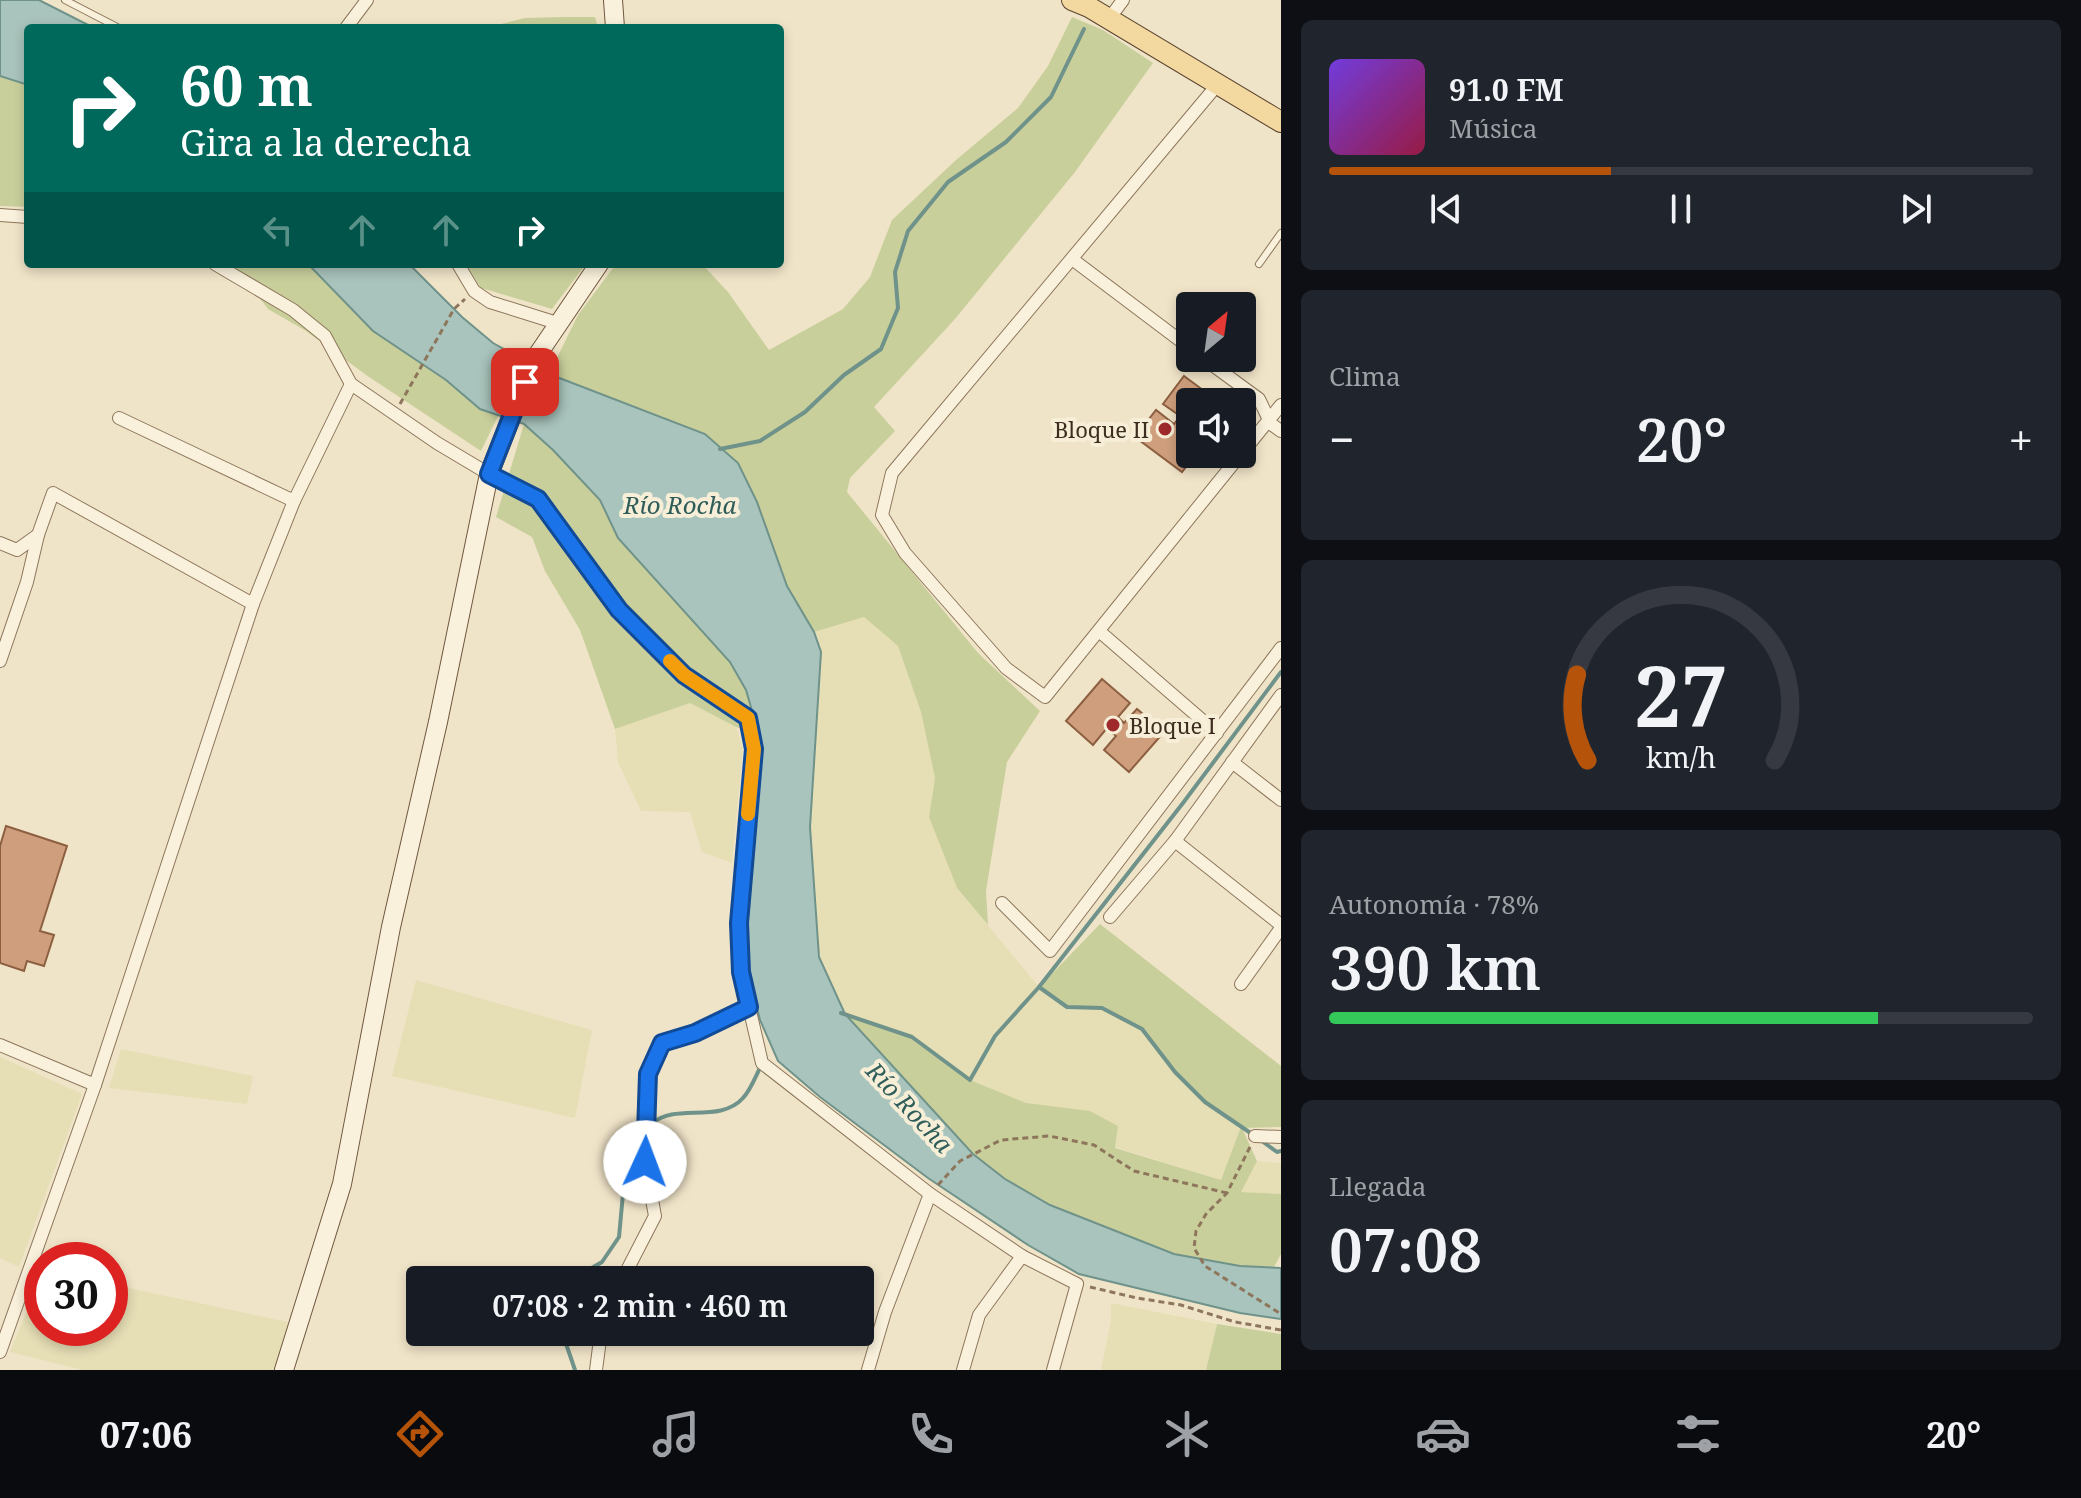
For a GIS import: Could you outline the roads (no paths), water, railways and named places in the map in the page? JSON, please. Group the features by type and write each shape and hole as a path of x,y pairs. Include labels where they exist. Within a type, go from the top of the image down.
{"main road":[{"path":"613,0 615,24"},
{"path":"1085,2 1281,122"},
{"path":"284,1370 342,1184 391,927 438,722 489,474 534,360 596,268"}],"street":[{"path":"349,24 367,0"},
{"path":"1109,19 1123,0"},
{"path":"1218,84 892,473 882,515 905,553 1006,668 1045,697 1231,468"},
{"path":"0,215 24,217"},
{"path":"1072,259 1176,337"},
{"path":"222,268 293,310 325,336 351,384 489,474 538,499 619,610 684,675 748,718 754,749 739,923 741,972 762,1063 930,1194 1022,1256 1077,1284 1053,1370"},
{"path":"460,268 474,291 490,302 557,323"},
{"path":"1222,372 1259,399 1269,420 1281,431"},
{"path":"0,1352 95,1085 253,604 294,501 351,384"},
{"path":"1256,436 1281,405"},
{"path":"119,418 294,501"},
{"path":"0,661 53,493 253,604"},
{"path":"0,543 17,550 38,535"},
{"path":"1099,631 1217,733"},
{"path":"1002,903 1050,951 1281,648"},
{"path":"1110,917 1175,841 1281,695"},
{"path":"1232,762 1281,800"},
{"path":"1175,841 1281,926 1241,984"},
{"path":"629,1266 655,1216 645,1162 648,1074 662,1043 695,1033 749,1007"},
{"path":"0,1045 95,1085"},
{"path":"1255,1136 1281,1137"},
{"path":"868,1370 885,1312 930,1194"},
{"path":"963,1370 979,1315 1022,1256"},
{"path":"596,1370 599,1346"}],"lane":[{"path":"65,0 111,24"},
{"path":"1259,264 1281,233"}],"water":[{"path":"0,0 39,0 86,24 24,24 24,84 0,76"},
{"name":"Río Rocha","path":"312,268 413,268 493,343 549,374 705,434 738,463 757,502 787,586 814,632 821,652 810,827 819,957 845,1014 973,1154 1005,1179 1050,1205 1174,1254 1240,1266 1281,1268 1281,1319 1240,1313 1079,1274 1028,1245 928,1178 820,1097 778,1061 760,1020 745,958 759,735 746,690 730,662 618,538 600,500 553,450 524,424 480,409 446,380 373,331"}],"waterway":[{"path":"720,449 760,441 805,412 844,375 881,349 898,308 895,272 908,231 948,182 1006,142 1051,97 1084,29"},
{"path":"841,1013 912,1037 970,1080 995,1036 1039,987 1281,672"},
{"path":"1039,987 1067,1007 1102,1008 1142,1029 1175,1072 1205,1102 1252,1134"},
{"path":"653,1123 673,1114 710,1112 733,1106 748,1091 762,1064"},
{"path":"595,1266 602,1262 619,1237 625,1172 641,1137"},
{"path":"1259,1139 1277,1152 1281,1151"},
{"path":"567,1346 575,1370"}],"place":[{"name":"Bloque II","path":"1165,429"},
{"name":"Bloque I","path":"1113,725"}]}
